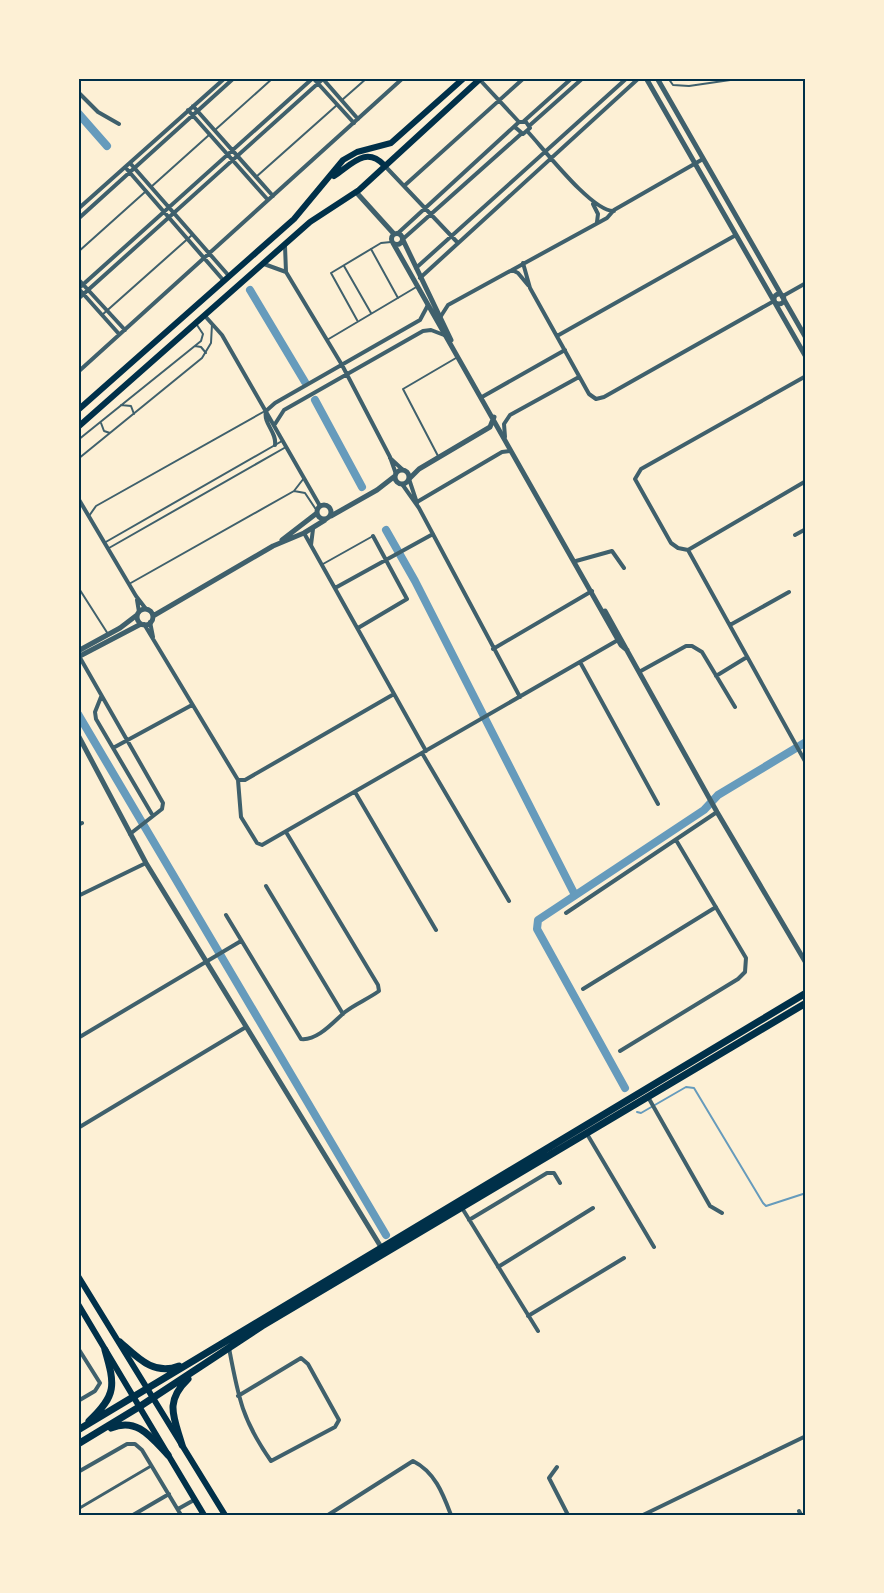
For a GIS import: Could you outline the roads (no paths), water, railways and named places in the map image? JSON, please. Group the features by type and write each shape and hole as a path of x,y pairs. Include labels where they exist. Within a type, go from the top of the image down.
{"highway":[{"path":"78,1430 806,993"},
{"path":"81,1442 139,1407 229,1347 587,1133 651,1103 806,1003"},
{"path":"120,1342 141,1360 161,1370 193,1360"},
{"path":"78,1430 100,1410 110,1397 113,1379 105,1350"},
{"path":"182,1445 172,1405 174,1394 198,1368"},
{"path":"81,1442 127,1424 143,1430 168,1455"}],"main road":[{"path":"78,410 294,219 331,178 347,156 395,141 464,78"},
{"path":"78,426 327,208 356,192 476,78"},
{"path":"331,178 366,156 374,156 384,165"},
{"path":"78,1276 225,1515"},
{"path":"78,1304 204,1515"}],"street":[{"path":"78,209 225,78"},
{"path":"78,219 234,78"},
{"path":"119,334 78,288 313,78 354,123"},
{"path":"78,299 323,78 358,119"},
{"path":"78,372 403,78"},
{"path":"476,78 521,122 529,126"},
{"path":"404,186 524,78"},
{"path":"572,78 396,234 393,243 576,561 618,640 627,650"},
{"path":"528,132 529,126 583,78"},
{"path":"416,269 627,78"},
{"path":"420,278 639,78"},
{"path":"646,78 806,357"},
{"path":"657,78 806,338"},
{"path":"78,92 98,112 118,124"},
{"path":"193,106 273,196"},
{"path":"188,110 268,200"},
{"path":"516,128 521,134"},
{"path":"528,132 592,202 606,211 614,210"},
{"path":"393,243 400,244 521,134 528,132"},
{"path":"441,319 442,312 448,305 597,223 614,210 703,159"},
{"path":"130,163 209,253 227,279"},
{"path":"384,165 458,243"},
{"path":"125,167 204,258 227,279"},
{"path":"356,192 403,240 451,345"},
{"path":"592,202 598,214 597,223"},
{"path":"557,336 736,235"},
{"path":"285,246 286,272"},
{"path":"523,263 530,288"},
{"path":"264,264 276,266 286,272 342,365 390,457 395,475 419,508 520,696"},
{"path":"510,270 518,273 530,288 589,394 600,399 774,301 781,303 783,296 806,283"},
{"path":"78,279 125,330"},
{"path":"275,445 276,437 265,418 268,409 420,320 428,305"},
{"path":"205,316 222,334 260,402 268,409 304,478 318,510 318,517 328,518"},
{"path":"275,425 284,410 423,331 431,330 445,335"},
{"path":"482,397 565,350"},
{"path":"806,376 637,472 636,482 674,546 688,550 806,763"},
{"path":"505,437 504,424 510,415 579,377"},
{"path":"273,546 313,528 377,490 395,475 428,463 490,427 494,422 493,416"},
{"path":"417,502 502,452 514,452"},
{"path":"390,457 405,471 419,508"},
{"path":"377,490 409,479 428,463"},
{"path":"688,550 806,481"},
{"path":"78,498 136,596 147,618 154,641 238,780 241,817 256,843 262,845 618,640"},
{"path":"78,655 273,546 309,521 318,510 328,506 347,507"},
{"path":"328,506 331,509 328,518"},
{"path":"304,533 309,521"},
{"path":"311,546 313,528"},
{"path":"795,535 806,529"},
{"path":"304,533 508,901"},
{"path":"335,588 433,534"},
{"path":"357,628 407,599 373,536"},
{"path":"576,561 612,551 624,568"},
{"path":"493,649 592,590"},
{"path":"730,625 789,592"},
{"path":"136,596 138,613"},
{"path":"603,609 716,810 806,963"},
{"path":"138,613 147,618"},
{"path":"138,613 147,618"},
{"path":"78,655 138,613"},
{"path":"639,672 686,646 692,646 702,652 735,707"},
{"path":"78,655 163,803 162,809 129,834"},
{"path":"716,676 747,657"},
{"path":"580,662 658,804"},
{"path":"238,780 253,775 394,694"},
{"path":"101,696 94,715 153,816"},
{"path":"113,748 192,705"},
{"path":"78,735 80,746 146,863 381,1247"},
{"path":"355,792 436,930"},
{"path":"566,913 676,840 716,810"},
{"path":"226,915 301,1039 310,1038 377,993 379,987 286,832"},
{"path":"620,1052 738,979 745,972 746,958 676,840"},
{"path":"78,896 146,863"},
{"path":"266,886 343,1014"},
{"path":"583,989 716,907"},
{"path":"78,1038 242,941"},
{"path":"78,1128 247,1026"},
{"path":"651,1103 710,1206 722,1213"},
{"path":"587,1133 654,1247"},
{"path":"469,1220 547,1173 554,1173 560,1183"},
{"path":"461,1208 538,1331"},
{"path":"498,1267 593,1208"},
{"path":"528,1316 624,1258"},
{"path":"229,1347 238,1396 244,1416 271,1461 334,1427 339,1420 308,1364 301,1358 238,1396"},
{"path":"78,1348 99,1381 99,1385 78,1401"},
{"path":"643,1515 806,1436"},
{"path":"78,1472 131,1443 139,1446 181,1515"},
{"path":"328,1515 413,1461 430,1473 451,1515"},
{"path":"78,1509 151,1466"},
{"path":"557,1467 549,1478 568,1515"},
{"path":"133,1515 169,1494"},
{"path":"178,1509 195,1499"}],"lane":[{"path":"214,130 273,78"},
{"path":"342,100 367,78"},
{"path":"668,78 673,85 689,86 744,78"},
{"path":"256,177 337,105"},
{"path":"151,187 210,135"},
{"path":"78,252 146,191"},
{"path":"102,315 192,234"},
{"path":"357,320 331,273 384,242 393,243"},
{"path":"370,249 398,298"},
{"path":"343,265 371,313"},
{"path":"327,340 357,320 418,286"},
{"path":"78,440 195,346 204,336 196,324"},
{"path":"78,459 206,353 212,337 212,324"},
{"path":"195,346 201,347 206,353"},
{"path":"439,457 403,389 458,356"},
{"path":"121,405 131,406 134,414"},
{"path":"89,516 96,506 268,409"},
{"path":"101,422 104,431 110,433"},
{"path":"104,543 283,441"},
{"path":"108,549 286,447"},
{"path":"129,584 294,491 304,478"},
{"path":"294,491 305,493 318,510"},
{"path":"322,565 373,536"},
{"path":"78,587 108,634"}],"waterway":[{"path":"78,113 107,146"},
{"path":"250,290 305,382"},
{"path":"315,400 362,487"},
{"path":"386,530 415,581 575,895"},
{"path":"78,714 386,1235"},
{"path":"625,1088 537,929 538,920 704,810 718,795 806,742"},
{"path":"637,1112 641,1113 686,1087 694,1088 766,1206 806,1193"}]}
